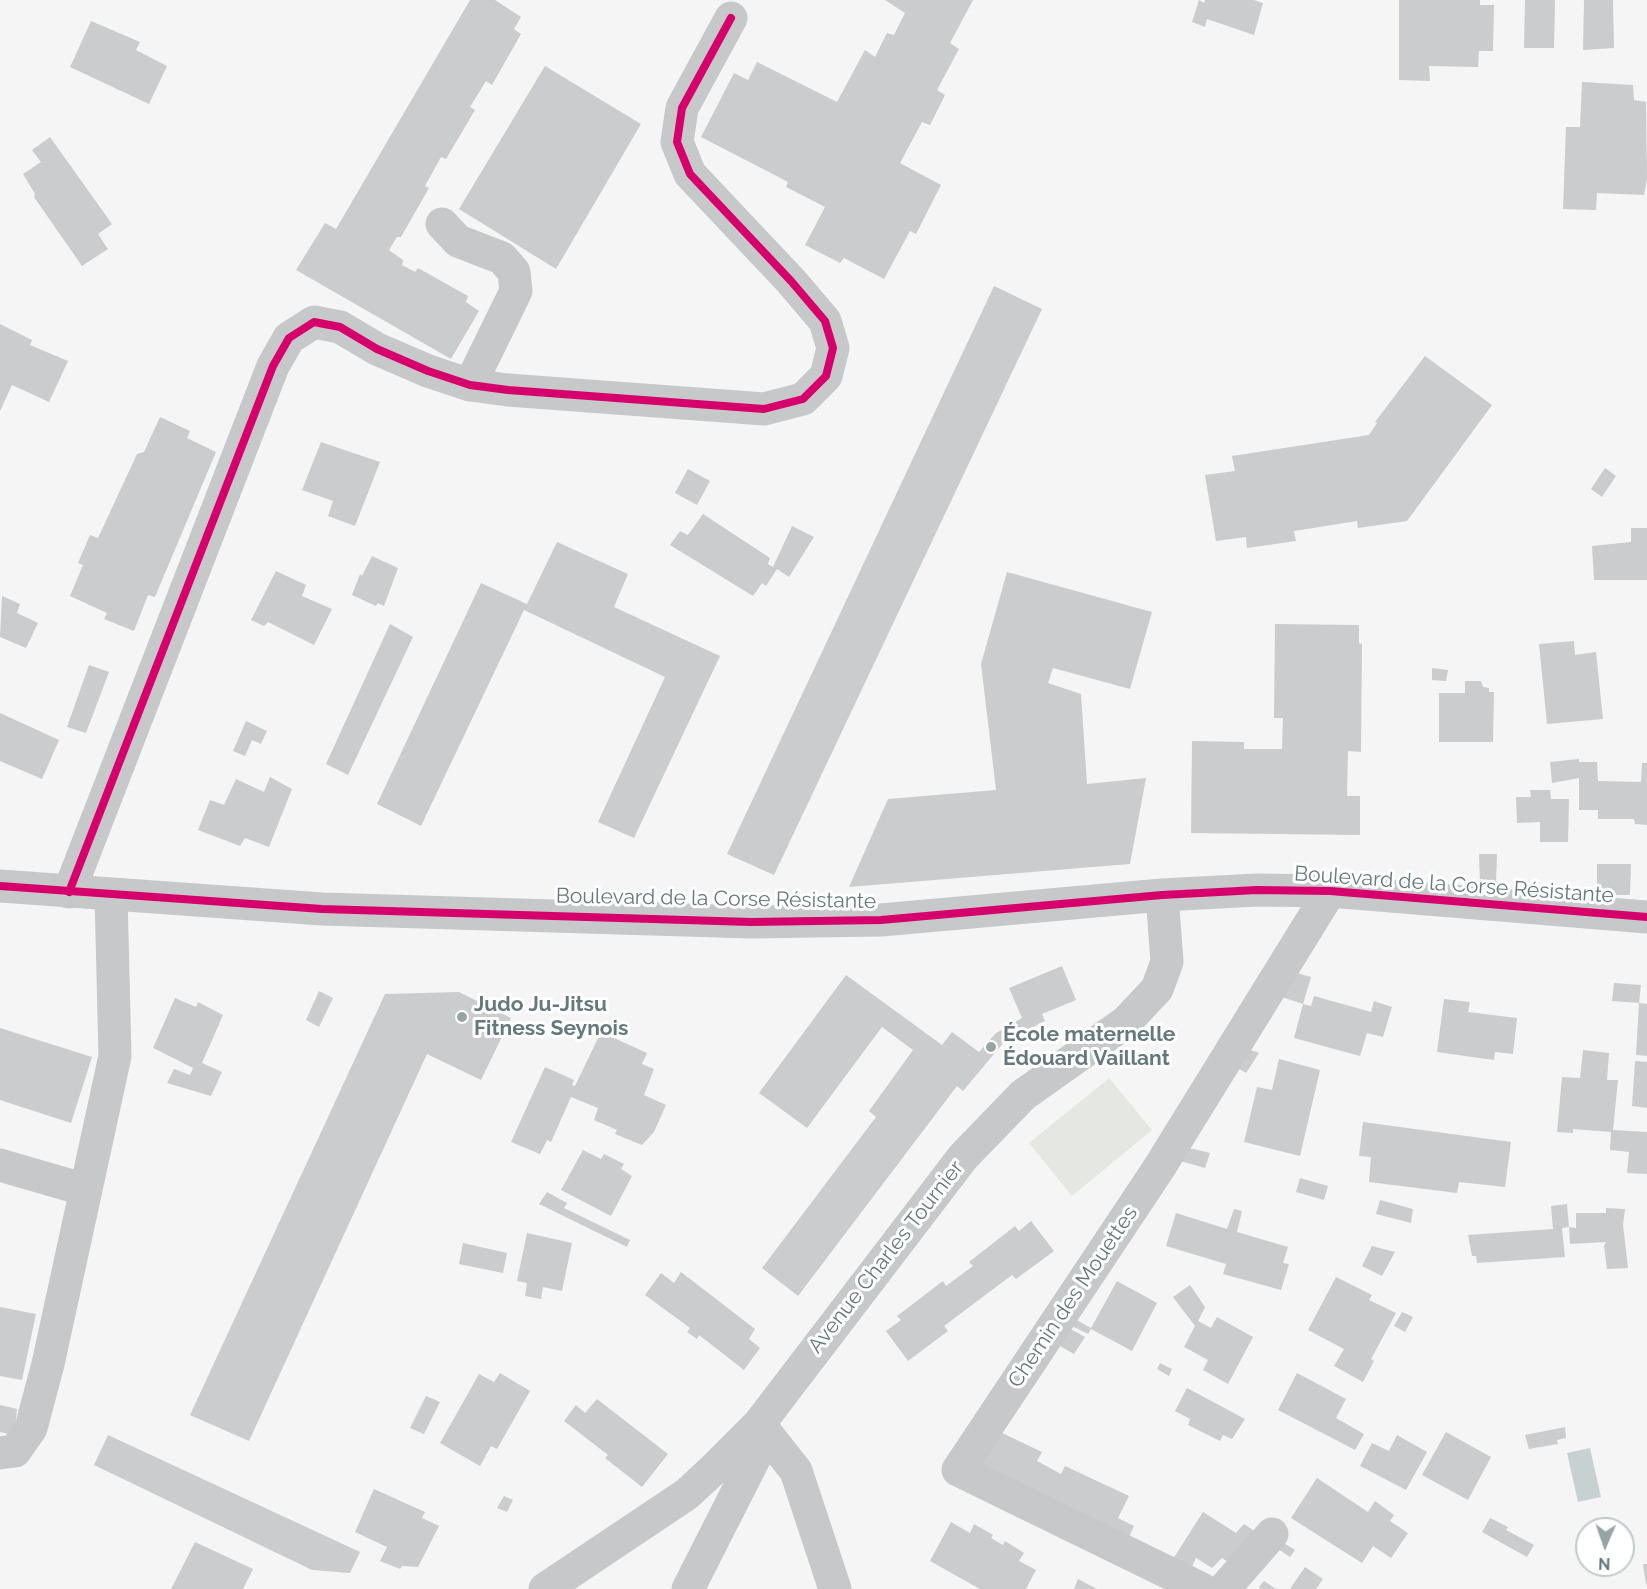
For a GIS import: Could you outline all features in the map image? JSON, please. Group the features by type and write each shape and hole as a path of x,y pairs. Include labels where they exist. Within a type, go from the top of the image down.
{"street":[{"path":"69,892 273,366 289,338 314,322 340,327 377,349 428,371 470,385 508,390 764,409 803,399 826,376 833,348 825,321 791,281 690,174 678,142 682,108 731,18"},
{"path":"442,224 458,241 502,258 514,272 516,291 470,385"},
{"name":"Boulevard de la Corse Résistante","path":"0,886 322,909 751,922 881,920 1161,895 1257,890 1330,891 1647,917"},
{"name":"Chemin des Mouettes","path":"1203,1589 958,1470 1159,1168 1330,891"},
{"path":"0,1453 15,1451 31,1428 48,1364 115,1056 111,895"},
{"name":"Avenue Charles Tournier","path":"545,1589 687,1494 759,1424 963,1157 1023,1095 1126,1022 1157,989 1167,962 1161,895"},
{"path":"0,1165 86,1190"},
{"path":"688,1589 756,1455 759,1424"},
{"path":"759,1424 796,1471 835,1589"},
{"path":"1224,1589 1272,1534"}],"shaded area":[{"path":"1109,1078 1152,1130 1072,1196 1029,1143"},
{"path":"1590,1448 1601,1497 1578,1502 1567,1453"}],"building":[{"path":"470,0 495,0 521,17 514,29 521,34 492,85 486,81 470,107 475,110 446,159 441,157 425,186 429,188 401,237 397,237 389,250 403,260 402,265 415,272 418,268 468,296 466,302 479,311 451,359 296,270 325,223 336,229"},
{"path":"885,0 973,0 950,43 959,49 937,90 945,95 930,125 922,122 900,163 941,185 916,234 910,231 884,279 844,258 840,263 805,245 825,207 786,187 788,182 701,137 734,73 748,80 757,62 837,102 865,50 875,57 887,33 894,35 905,13"},
{"path":"1199,0 1204,3 1205,0 1254,0 1263,3 1254,35 1207,19 1205,27 1192,22"},
{"path":"1399,0 1480,0 1480,5 1494,5 1493,51 1479,51 1478,67 1429,66 1430,81 1399,80"},
{"path":"1525,0 1555,0 1554,48 1524,48"},
{"path":"1584,0 1613,0 1614,48 1583,50"},
{"path":"91,21 140,42 136,50 167,66 149,104 70,67"},
{"path":"545,66 641,124 556,269 459,209"},
{"path":"1582,82 1633,85 1634,100 1646,102 1647,179 1644,195 1597,193 1596,210 1563,209 1566,127 1580,127"},
{"path":"50,137 112,224 98,234 108,249 82,266 34,197 35,194 23,174 41,162 32,150"},
{"path":"994,286 1042,309 774,875 727,854"},
{"path":"0,324 32,340 30,345 68,361 49,402 12,385 0,411"},
{"path":"1425,356 1492,405 1407,521 1358,528 1357,521 1294,531 1296,541 1247,548 1246,537 1216,541 1205,475 1235,471 1232,456 1369,435 1377,423 1375,422"},
{"path":"160,417 190,431 187,438 216,452 155,597 148,595 134,631 104,619 107,613 70,596 83,565 78,563 90,535 98,538 137,454 144,452"},
{"path":"321,442 380,462 355,526 328,516 333,501 302,490"},
{"path":"1605,468 1616,476 1602,497 1591,489"},
{"path":"688,469 710,481 697,505 675,493"},
{"path":"703,514 770,558 768,564 773,567 792,526 814,537 789,577 777,569 766,586 762,583 753,596 670,545 680,531 688,535"},
{"path":"1631,528 1647,528 1647,580 1594,580 1592,546 1631,542"},
{"path":"557,542 628,574 614,607 720,656 634,838 598,822 665,677 524,610 421,826 377,804 481,583 527,604"},
{"path":"372,556 398,568 384,606 378,603 376,606 352,595 360,574 362,576"},
{"path":"276,571 306,585 302,596 332,609 314,645 268,622 264,626 251,620"},
{"path":"1007,572 1152,612 1130,689 1053,668 1048,683 1081,694 1087,784 1146,778 1130,864 849,887 888,799 996,790 981,664"},
{"path":"2,596 20,604 17,613 38,623 26,648 0,637"},
{"path":"390,624 413,637 348,775 326,764"},
{"path":"1275,624 1359,625 1359,643 1362,644 1361,752 1348,751 1347,796 1360,796 1360,835 1191,833 1192,741 1244,742 1244,749 1282,749 1283,718 1274,718"},
{"path":"1574,641 1575,655 1596,652 1603,719 1547,724 1539,644"},
{"path":"89,665 109,672 86,733 67,727"},
{"path":"1432,668 1448,670 1446,681 1432,680"},
{"path":"1465,681 1481,681 1483,687 1489,688 1489,692 1494,692 1493,742 1439,742 1439,693 1465,693"},
{"path":"0,713 59,740 42,779 0,761"},
{"path":"246,721 267,731 261,744 252,740 245,756 233,751"},
{"path":"1579,759 1579,762 1597,762 1598,781 1641,782 1642,763 1647,763 1647,825 1635,824 1634,819 1598,819 1598,810 1579,810 1579,778 1552,783 1550,762"},
{"path":"270,777 292,789 269,847 245,838 240,846 198,830 210,800 224,805 236,779 264,792"},
{"path":"1530,790 1550,790 1551,799 1569,799 1568,842 1540,842 1540,822 1517,823 1516,797 1531,797"},
{"path":"1479,854 1497,854 1496,883 1480,883"},
{"path":"1597,864 1631,864 1630,895 1597,895"},
{"path":"1062,966 1076,1000 1042,1014 1045,1021 1004,1042 963,1091 957,1086 798,1296 762,1268 876,1117 869,1111 913,1050 882,1027 807,1128 759,1093 846,975 942,1045 952,1032 979,1052 996,1033 1022,1018 1009,988"},
{"path":"1297,973 1311,977 1303,1004 1282,997"},
{"path":"1614,983 1641,985 1639,1003 1612,1001"},
{"path":"319,991 333,998 319,1027 306,1020"},
{"path":"459,992 511,1018 481,1080 427,1054 249,1441 190,1415 385,994"},
{"path":"1314,996 1371,1012 1374,1001 1392,1007 1383,1037 1367,1033 1360,1056 1294,1038 1303,1004 1311,1006"},
{"path":"175,998 196,1007 198,1002 223,1015 202,1063 222,1072 211,1096 167,1083 174,1069 190,1075 193,1068 153,1048"},
{"path":"1444,999 1470,1002 1468,1012 1517,1018 1513,1054 1495,1052 1494,1060 1437,1052"},
{"path":"1639,1003 1647,1004 1647,1056 1636,1055"},
{"path":"0,1028 92,1057 71,1123 0,1100"},
{"path":"601,1032 647,1053 642,1064 654,1069 644,1095 666,1105 654,1132 642,1145 615,1134 617,1130 594,1120 598,1108 571,1097 551,1142 547,1140 540,1154 511,1142 545,1067 574,1080 572,1085 575,1086"},
{"path":"1248,1049 1259,1053 1246,1073 1236,1067"},
{"path":"1583,1050 1609,1053 1607,1080 1618,1080 1613,1130 1647,1132 1647,1174 1627,1173 1629,1152 1610,1150 1611,1132 1573,1129 1573,1133 1557,1132 1562,1077 1580,1078"},
{"path":"1279,1059 1320,1070 1300,1156 1244,1142 1257,1087 1272,1090"},
{"path":"1635,1061 1647,1062 1647,1108 1632,1106"},
{"path":"1363,1122 1511,1142 1505,1187 1459,1182 1457,1193 1369,1182 1371,1157 1359,1156"},
{"path":"1185,1147 1210,1153 1205,1168 1177,1160"},
{"path":"583,1150 601,1159 604,1154 624,1164 621,1169 632,1176 611,1216 561,1190"},
{"path":"1300,1178 1328,1186 1324,1200 1296,1192"},
{"path":"547,1192 567,1203 564,1208 630,1240 627,1247 539,1204"},
{"path":"1380,1200 1413,1209 1411,1223 1376,1214"},
{"path":"1567,1204 1569,1227 1562,1228 1565,1257 1477,1263 1476,1256 1472,1256 1468,1235 1553,1229 1551,1206"},
{"path":"1606,1208 1625,1209 1623,1225 1628,1268 1607,1269 1604,1246 1606,1242 1570,1244 1569,1227 1576,1228 1576,1213 1606,1213"},
{"path":"1234,1209 1242,1211 1237,1232 1288,1247 1283,1263 1289,1264 1281,1290 1223,1274 1226,1264 1166,1246 1176,1213 1227,1229"},
{"path":"1031,1221 1054,1251 1016,1279 1012,1275 944,1326 948,1331 908,1361 886,1331 901,1320 897,1316 943,1281 946,1286 973,1266 969,1262 1015,1226 1019,1231"},
{"path":"527,1233 572,1243 562,1291 543,1287 541,1299 525,1296 527,1283 517,1281"},
{"path":"463,1243 507,1253 503,1273 459,1264"},
{"path":"1372,1246 1395,1252 1382,1276 1362,1266"},
{"path":"681,1272 755,1329 749,1339 760,1348 744,1370 699,1335 697,1339 687,1332 690,1328 645,1295 661,1273 674,1283"},
{"path":"1336,1277 1372,1295 1369,1300 1396,1313 1371,1359 1374,1361 1363,1382 1334,1366 1344,1349 1308,1330"},
{"path":"1117,1281 1157,1303 1132,1351 1091,1329 1088,1334 1068,1324 1073,1318 1091,1328"},
{"path":"1190,1285 1205,1307 1198,1321 1211,1328 1217,1317 1253,1337 1228,1384 1203,1370 1208,1360 1184,1347 1195,1326 1173,1297"},
{"path":"0,1307 36,1314 22,1380 0,1376"},
{"path":"1402,1312 1413,1317 1405,1332 1394,1326"},
{"path":"1067,1327 1085,1337 1074,1354 1056,1344"},
{"path":"1160,1363 1172,1369 1169,1376 1157,1369"},
{"path":"500,1373 530,1391 497,1449 491,1446 480,1466 440,1443 479,1374 494,1382"},
{"path":"1297,1373 1346,1399 1336,1418 1364,1434 1355,1450 1278,1410"},
{"path":"1187,1388 1245,1419 1232,1439 1223,1435 1220,1441 1188,1425 1190,1419 1175,1411"},
{"path":"426,1396 440,1402 424,1434 410,1428"},
{"path":"597,1399 668,1454 642,1487 605,1458 608,1455 564,1421 576,1405 585,1413"},
{"path":"0,1405 17,1409 14,1435 0,1432"},
{"path":"1565,1427 1566,1438 1557,1440 1558,1444 1529,1449 1525,1435"},
{"path":"1000,1432 1042,1452 1037,1461 1061,1474 1065,1466 1129,1496 1118,1518 1134,1526 1124,1548 980,1464"},
{"path":"1446,1432 1491,1457 1468,1500 1422,1475"},
{"path":"108,1435 360,1552 350,1573 312,1570 94,1465"},
{"path":"1397,1435 1427,1452 1406,1490 1360,1466 1372,1443 1389,1451"},
{"path":"1317,1478 1368,1512 1375,1501 1394,1515 1390,1521 1408,1533 1391,1558 1373,1546 1362,1563 1291,1518"},
{"path":"374,1489 425,1512 422,1518 439,1526 418,1567 402,1566 400,1569 380,1561 387,1547 355,1532"},
{"path":"504,1496 513,1500 507,1512 497,1508"},
{"path":"1203,1512 1236,1533 1244,1524 1256,1532 1232,1565 1222,1558 1212,1568 1196,1558 1186,1579 1173,1559"},
{"path":"1490,1518 1508,1527 1506,1530 1534,1545 1527,1557 1482,1532"},
{"path":"951,1522 970,1533 974,1524 993,1535 991,1538 1003,1545 1005,1541 1024,1553 1019,1561 1036,1570 1026,1589 980,1589 930,1561"},
{"path":"1276,1538 1295,1550 1290,1557 1272,1545"},
{"path":"195,1542 253,1569 243,1589 171,1589"},
{"path":"1643,1564 1647,1564 1647,1585 1646,1585"},
{"path":"1305,1567 1323,1579 1316,1589 1290,1589"},
{"path":"1078,1579 1097,1589 1074,1589"},
{"path":"1264,1581 1276,1589 1261,1589 1259,1587"}],"cycle path":[{"path":"69,892 273,366 289,338 314,322 340,327 377,349 428,371 470,385 508,390 764,409 803,399 826,376 833,348 825,321 791,281 690,174 677,142 682,108 731,18"},
{"path":"0,886 322,909 751,922 881,920 1162,895 1257,890 1330,891 1647,917"}],"place":[{"name":"Judo Ju-Jitsu Fitness Seynois","path":"462,1017"},
{"name":"École maternelle Édouard Vaillant","path":"991,1047"}]}
